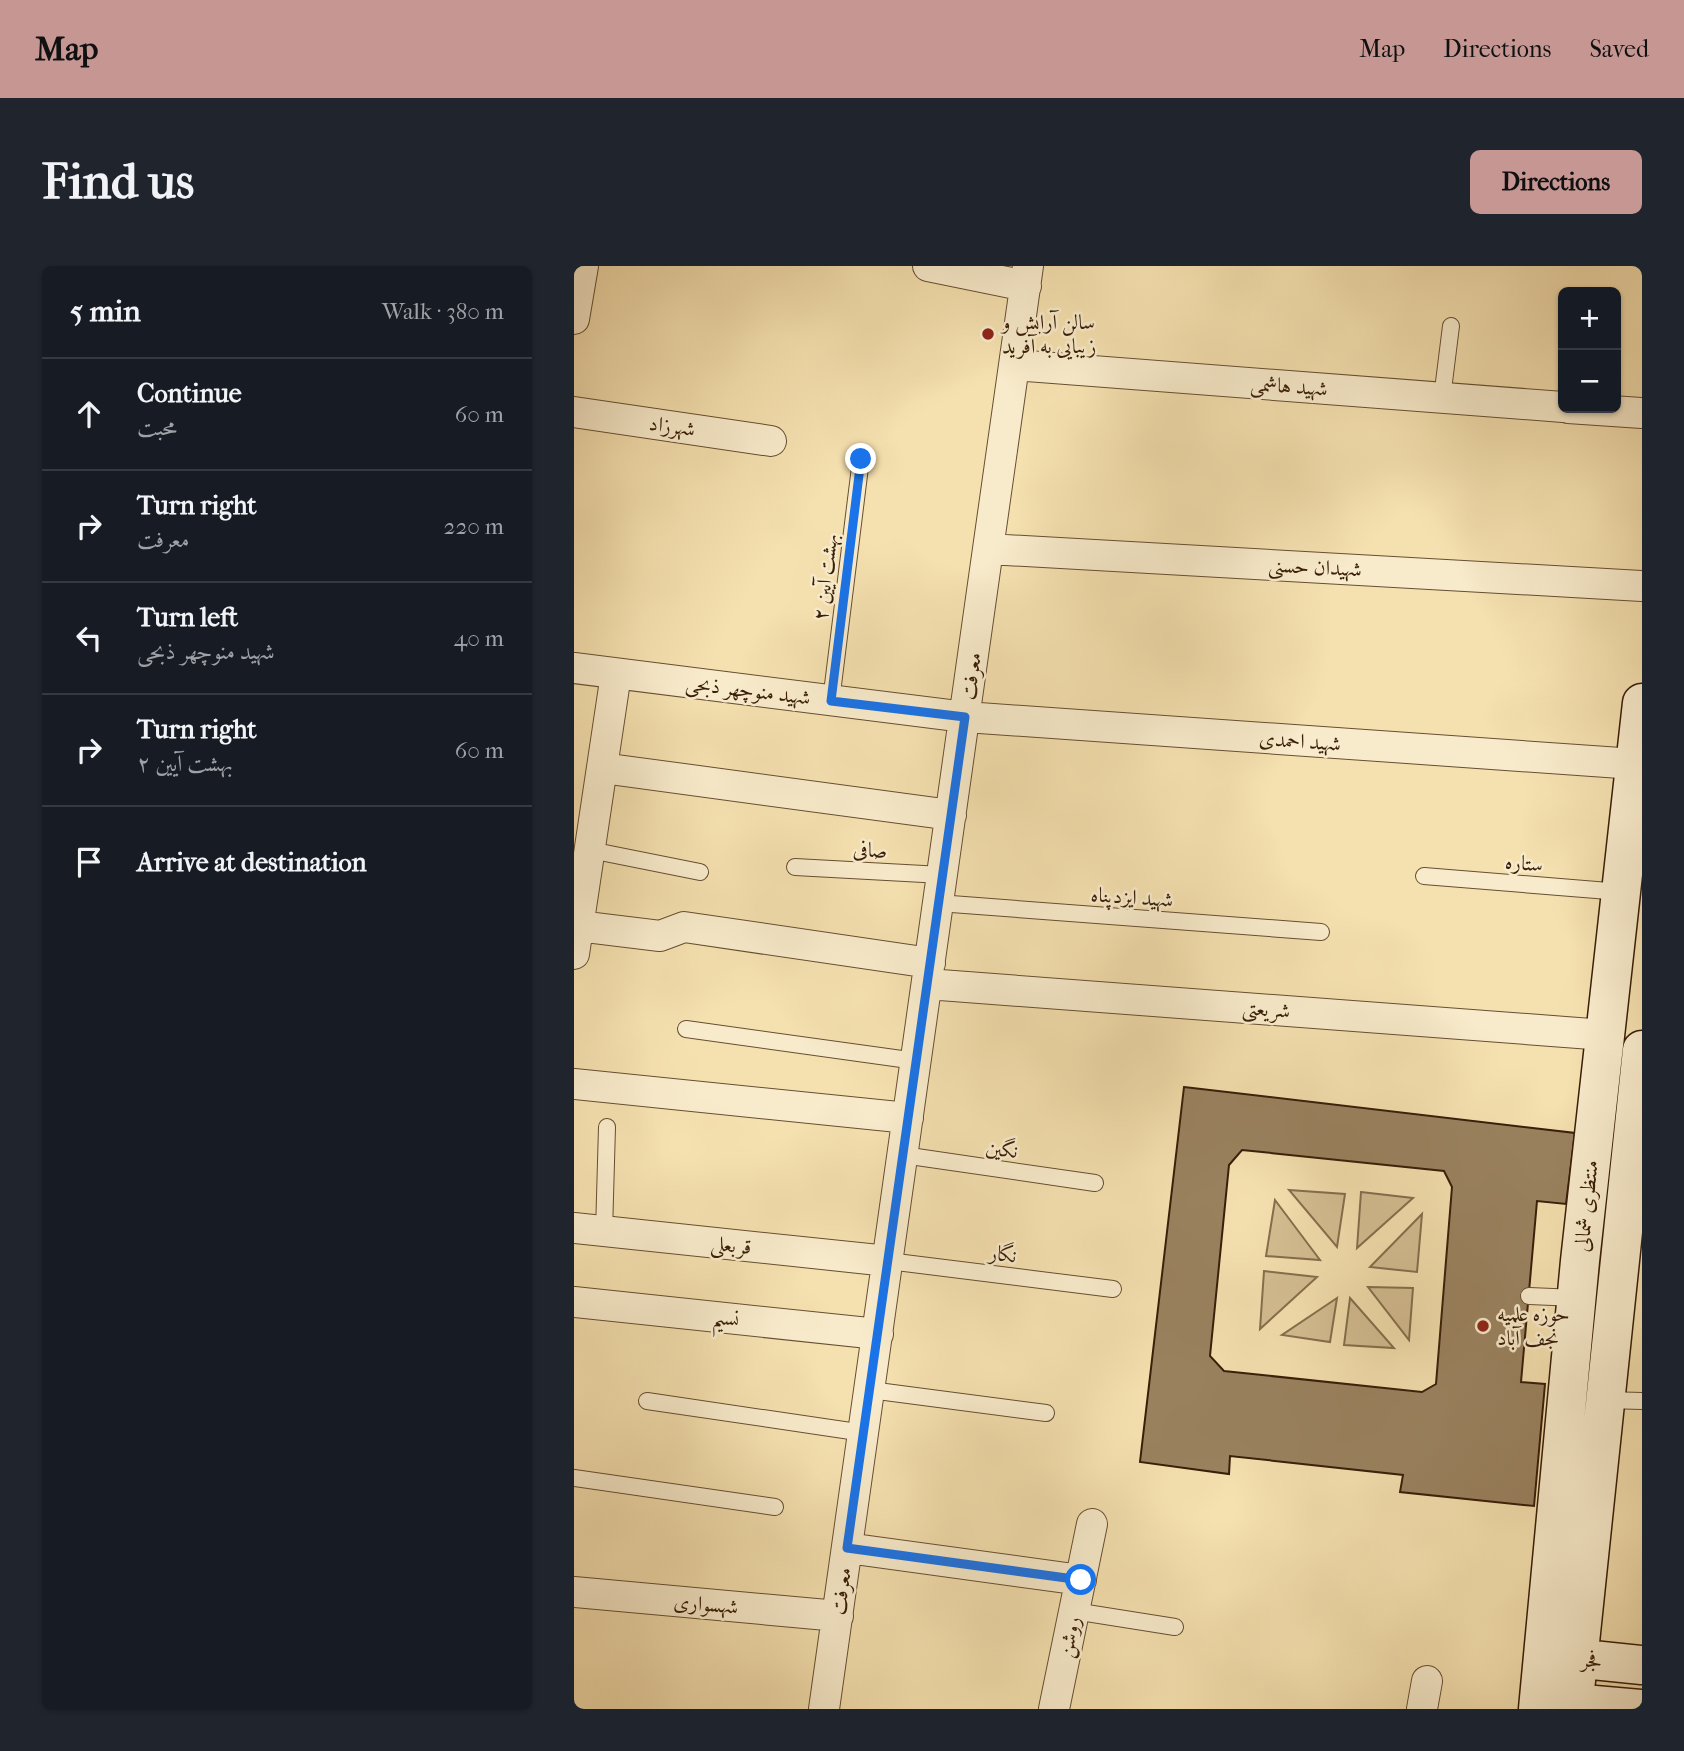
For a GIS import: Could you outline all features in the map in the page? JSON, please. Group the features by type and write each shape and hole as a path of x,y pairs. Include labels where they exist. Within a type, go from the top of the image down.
{"main road":[{"name":"منتظری شمالی","path":"1555,1706 1560,1657 1577,1298 1642,704"},
{"name":"منتظری شمالی","path":"1560,1657 1624,1401 1642,1050"},
{"name":"فجر","path":"1560,1657 1642,1665"},
{"path":"1555,1706 1641,1709"}],"street":[{"path":"574,319 583,266"},
{"path":"928,266 1027,276"},
{"name":"معرفت","path":"824,1709 1027,276"},
{"name":"شهید هاشمی","path":"1014,365 1558,407"},
{"name":"شهرزاد","path":"574,412 771,441"},
{"name":"شهید هاشمی","path":"1621,412 1642,413"},
{"name":"شهیدان حسنی","path":"988,549 1642,586"},
{"name":"شهید منوچهر ذبحی","path":"574,668 965,717"},
{"path":"576,940 579,893 590,850 616,674"},
{"name":"شهید احمدی","path":"965,717 1635,764"},
{"path":"602,768 951,815"},
{"name":"شریعتی","path":"576,940 660,936 684,927 928,973 1605,1035"},
{"path":"574,1084 908,1118"},
{"name":"قربعلی","path":"574,1228 888,1261"},
{"name":"نسیم","path":"574,1303 878,1334"},
{"name":"روشن","path":"1054,1709 1092,1524"},
{"path":"847,1548 1081,1580"},
{"name":"شهسواری","path":"574,1592 838,1616"}],"lane":[{"path":"1442,398 1451,327"},
{"name":"بهشت آیین ۲","path":"831,701 861,459"},
{"path":"590,850 700,872"},
{"name":"صافی","path":"795,867 940,889"},
{"name":"ستاره","path":"1424,876 1621,892"},
{"name":"شهید ایزدپناه","path":"940,889 1321,932"},
{"path":"686,1029 916,1061"},
{"path":"604,1232 607,1127"},
{"name":"نگین","path":"903,1156 1095,1183"},
{"name":"نگار","path":"888,1261 1113,1289"},
{"path":"1528,1296 1577,1298"},
{"path":"870,1390 1046,1413"},
{"path":"647,1401 863,1433"},
{"path":"574,1478 775,1507"},
{"path":"1074,1611 1175,1627"}],"shaded area":[{"path":"1289,1190 1345,1194 1337,1247"},
{"path":"1361,1192 1413,1198 1357,1248"},
{"path":"1275,1200 1320,1260 1266,1256"},
{"path":"1422,1214 1417,1272 1370,1267"},
{"path":"1264,1271 1317,1277 1260,1329"},
{"path":"1368,1287 1413,1288 1409,1340"},
{"path":"1337,1298 1330,1342 1282,1335"},
{"path":"1350,1298 1394,1348 1344,1345"}],"building":[{"name":"حوزه علمیه نجف آباد","path":"1184,1087 1575,1133 1566,1204 1537,1201 1521,1382 1545,1384 1534,1506 1400,1492 1403,1475 1230,1456 1229,1474 1140,1462","holes":["1242,1150 1444,1171 1452,1187 1436,1384 1422,1392 1224,1371 1210,1356 1229,1165"]}],"place":[{"name":"سالن آرایش و زیبایی به آفرید","path":"988,334"},
{"name":"حوزه علمیه نجف آباد","path":"1483,1326"}],"route":[{"path":"861,459 831,701 965,717 847,1548 1081,1580"}]}
